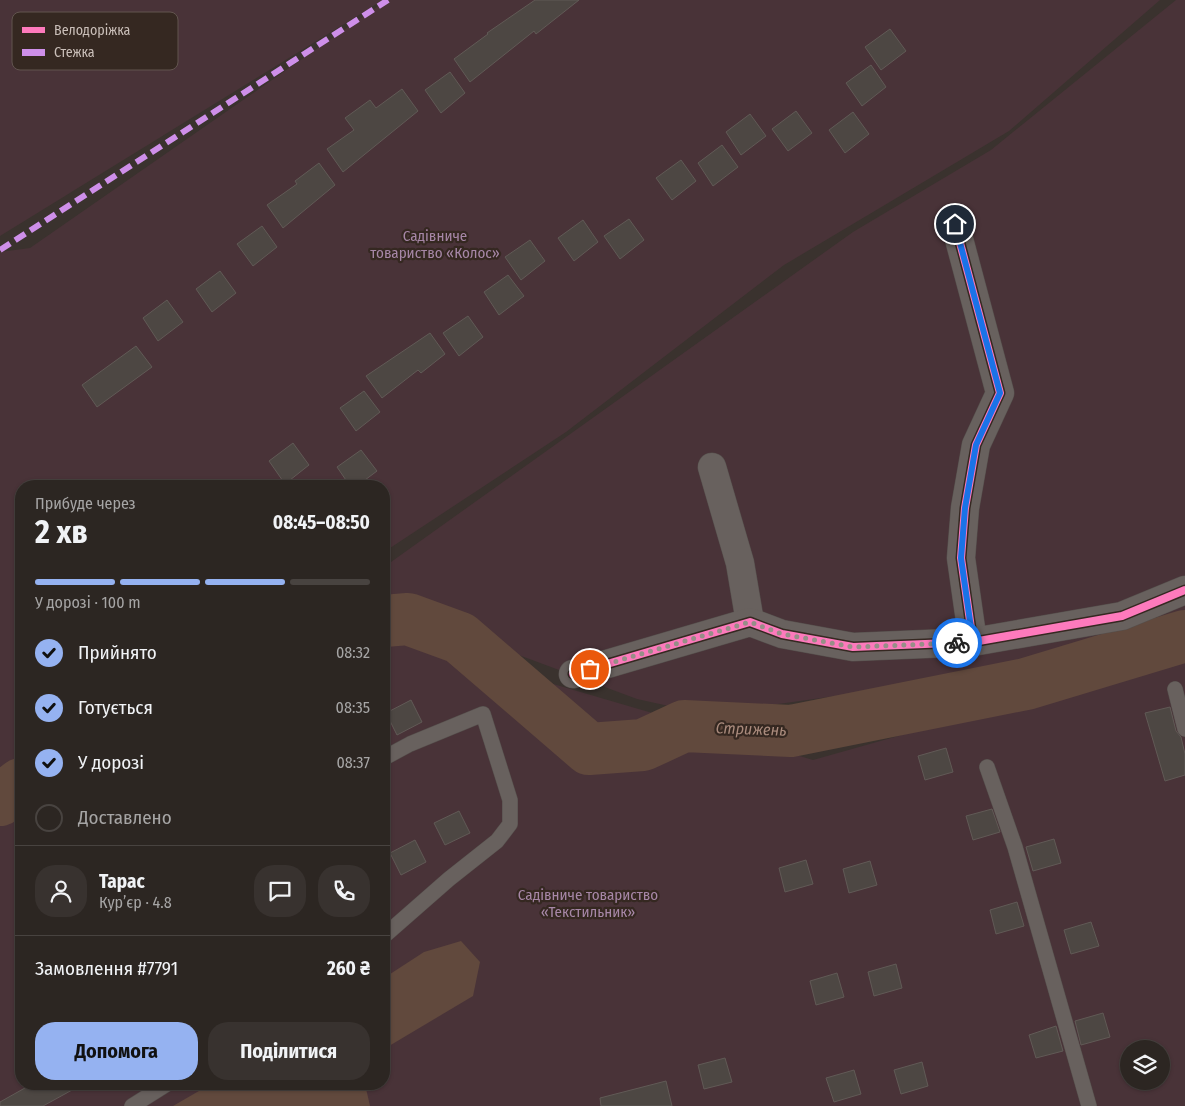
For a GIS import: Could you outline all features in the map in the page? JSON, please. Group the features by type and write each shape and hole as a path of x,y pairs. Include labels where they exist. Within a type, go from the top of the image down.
{"street":[{"path":"955,224 1000,393 976,445 965,508 961,558 973,642"},
{"path":"712,467 740,564 750,622"},
{"path":"573,674 750,622 782,634 853,647 973,642 1122,616 1185,590"}],"lane":[{"path":"1174,689 1185,729"},
{"path":"390,755 410,744 484,714 510,800 510,824 497,841 449,879 390,931"},
{"path":"986,768 1016,847 1088,1106"},
{"path":"132,1106 157,1090"}],"green space":[{"path":"0,0 383,0 0,236"},
{"name":"Садівниче товариство «Колос»","path":"387,0 1160,0 1009,131 784,265 566,432 390,548 390,480 15,480 15,774 0,783 0,252 30,248"},
{"path":"1176,0 1185,0 1185,618 1085,649 843,695 705,714 637,699 390,607 390,563 853,232 991,150"},
{"name":"Садівниче товариство «Текстильник»","path":"390,637 813,760 1185,655 1185,1106 0,1106 0,810 15,799 15,1090 390,1090"}],"shaded area":[{"path":"461,941 480,962 473,996 390,1045 390,974 424,952"},
{"path":"201,1090 366,1090 370,1106 173,1106"}],"building":[{"path":"535,0 579,0 536,34 534,31 470,82 454,59 487,33"},
{"path":"890,29 906,51 881,70 865,47"},
{"path":"871,65 886,87 862,106 846,83"},
{"path":"450,72 465,93 441,113 425,90"},
{"path":"402,89 418,111 343,172 327,149 354,130 345,118 370,100 376,108"},
{"path":"796,111 812,133 788,151 772,129"},
{"path":"853,112 869,134 845,153 829,130"},
{"path":"750,114 766,136 741,155 726,132"},
{"path":"722,145 738,167 713,186 698,163"},
{"path":"681,160 696,181 672,200 656,178"},
{"path":"319,163 335,185 283,228 267,205 297,184 295,181"},
{"path":"629,219 644,240 620,259 604,236"},
{"path":"583,220 598,242 574,261 558,238"},
{"path":"262,226 277,247 253,266 237,244"},
{"path":"530,240 545,261 521,280 505,257"},
{"path":"220,271 236,293 212,312 196,289"},
{"path":"508,275 524,296 499,315 484,292"},
{"path":"167,300 183,322 158,341 143,318"},
{"path":"468,316 483,337 459,356 443,333"},
{"path":"430,333 445,354 421,373 418,370 382,398 366,376"},
{"path":"136,346 152,367 97,407 82,385"},
{"path":"364,391 380,412 356,431 340,408"},
{"path":"293,443 309,465 290,480 282,480 269,461"},
{"path":"361,450 377,471 365,480 346,480 337,467"},
{"path":"411,700 422,722 397,735 390,721 390,711"},
{"path":"1170,707 1176,731 1181,737 1185,754 1185,775 1165,781 1145,713"},
{"path":"946,748 953,772 925,780 918,756"},
{"path":"992,809 1000,832 973,840 966,816"},
{"path":"459,811 470,833 445,845 434,823"},
{"path":"1054,839 1061,863 1033,871 1026,847"},
{"path":"415,840 426,862 401,875 390,853"},
{"path":"806,860 813,884 785,892 779,868"},
{"path":"870,861 877,885 849,893 843,869"},
{"path":"1017,902 1024,926 996,934 990,910"},
{"path":"1091,922 1099,946 1071,954 1064,930"},
{"path":"896,964 902,988 874,996 868,972"},
{"path":"837,973 844,997 816,1005 810,981"},
{"path":"1103,1013 1110,1037 1081,1045 1075,1021"},
{"path":"1056,1026 1063,1051 1036,1058 1029,1035"},
{"path":"725,1058 732,1082 704,1089 698,1065"},
{"path":"922,1062 928,1086 901,1094 894,1070"},
{"path":"854,1070 861,1094 834,1102 826,1078"},
{"path":"666,1081 672,1106 601,1106 600,1098"},
{"path":"21,1090 72,1090 43,1106 0,1106 0,1102"}],"waterway":[{"name":"Стрижень","path":"390,620 408,619 460,638 589,749 643,745 684,726 791,731 1026,684 1185,636"},
{"name":"Стрижень","path":"0,800 15,789"}],"marked path":[{"path":"0,250 388,0"}],"cycle path":[{"path":"955,224 1000,393 976,445 965,508 961,558 973,642"},
{"path":"573,674 750,622 782,634 853,647 973,642 1122,616 1185,590"}],"way so far":[{"path":"590,669 750,622 782,634 853,647 957,643"}],"route":[{"path":"955,224 1000,393 976,445 965,508 961,558 973,642 957,643"}]}
